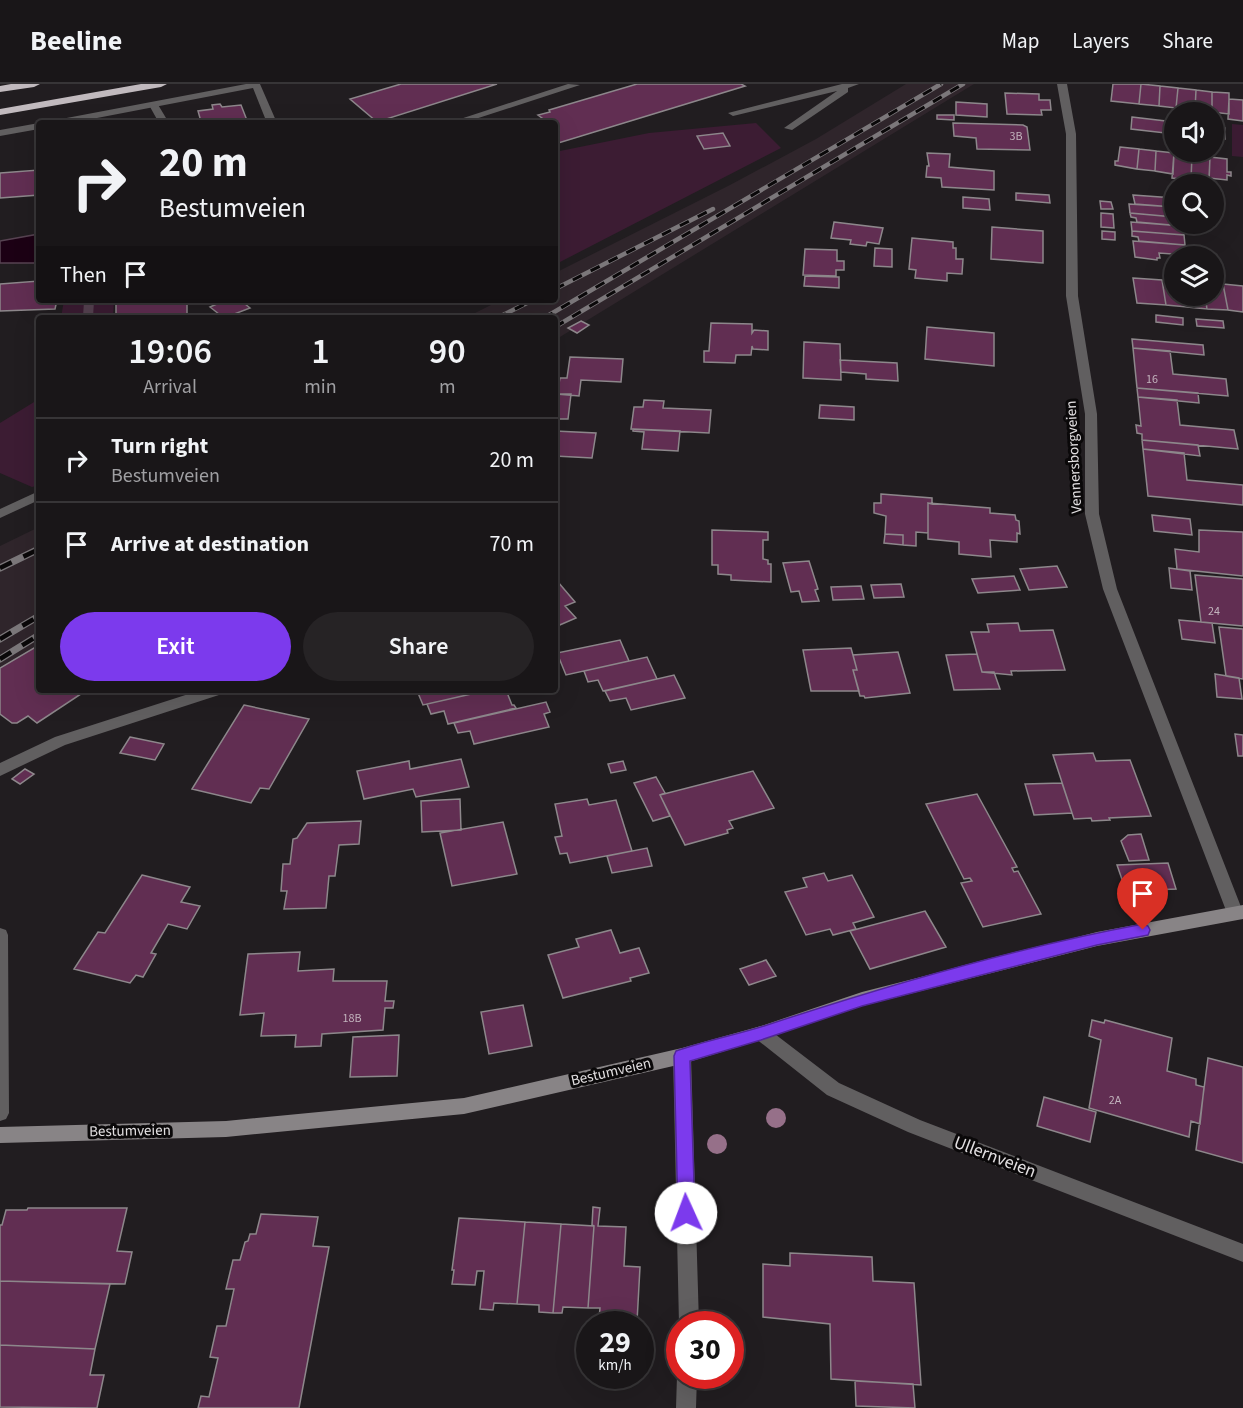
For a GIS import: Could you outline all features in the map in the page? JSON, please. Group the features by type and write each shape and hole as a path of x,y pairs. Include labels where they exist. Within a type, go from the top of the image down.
{"highway":[{"path":"0,89 34,84"},
{"path":"0,112 161,84"}],"street":[{"path":"733,113 855,84"},
{"path":"789,128 855,84"},
{"name":"Vennersborgveien","path":"1062,84 1071,134 1072,297 1091,414 1092,514 1110,589 1239,912"},
{"path":"90,120 256,85 271,120"},
{"path":"463,120 575,85"},
{"path":"154,105 162,120"},
{"path":"0,133 36,127"},
{"path":"0,514 36,496"},
{"path":"0,770 60,741 208,693"},
{"name":"Bestumveien","path":"0,1135 226,1129 464,1106 682,1056 761,1034 862,999 1064,947 1239,912"},
{"path":"0,935 0,1113"},
{"name":"Ullernveien","path":"761,1034 833,1089 894,1117 1243,1253"},
{"path":"682,1056 689,1311"},
{"path":"686,1408 687,1389"}],"shaded area":[{"path":"906,84 974,84 558,338 558,315 471,315 495,303 558,303 558,271 816,139"},
{"path":"756,123 781,148 558,262 558,151 649,133"},
{"path":"1232,124 1243,125 1243,157 1232,156"},
{"path":"36,235 36,263 0,263 0,241"},
{"path":"64,303 114,303 113,315 62,315"},
{"path":"36,401 36,486 32,487 0,473 0,423"},
{"path":"36,528 36,651 0,672 0,546"}],"building":[{"path":"401,84 497,84 383,120 375,120 350,99"},
{"path":"637,84 741,84 745,86 558,143 558,120 545,120 538,115 550,112 549,110"},
{"path":"1113,84 1141,84 1139,104 1111,101"},
{"path":"1141,84 1160,86 1159,106 1139,104"},
{"path":"1160,86 1178,88 1177,102 1164,102 1164,107 1159,106"},
{"path":"1178,88 1196,90 1195,102 1177,102"},
{"path":"1196,90 1212,92 1212,102 1195,102"},
{"path":"1212,92 1229,93 1229,114 1224,113 1224,102 1212,102"},
{"path":"1005,93 1039,94 1039,100 1050,100 1051,110 1041,110 1042,115 1007,114"},
{"path":"1229,99 1243,100 1243,121 1228,119"},
{"path":"956,102 987,104 987,117 956,115"},
{"path":"220,104 222,107 241,105 247,120 196,120 200,118 198,111 213,109 212,105"},
{"path":"937,115 954,115 954,120 937,119"},
{"path":"1132,117 1164,121 1164,133 1131,129"},
{"path":"953,123 1023,125 1027,127 1030,150 977,149 976,138 954,136"},
{"path":"723,133 730,146 704,149 697,136"},
{"path":"1120,147 1139,149 1137,169 1115,165 1115,161 1118,161"},
{"path":"1139,149 1156,151 1155,171 1137,169"},
{"path":"1156,151 1164,152 1164,162 1174,162 1173,174 1155,171"},
{"path":"927,153 950,154 949,167 994,171 994,190 942,187 941,178 926,177 927,166 929,166"},
{"path":"1224,159 1227,159 1227,172 1231,172 1231,176 1227,175 1227,180 1224,180 1224,174 1209,174 1210,162 1224,162"},
{"path":"1173,162 1192,162 1191,174 1172,174"},
{"path":"1192,162 1210,162 1209,174 1191,174"},
{"path":"36,170 36,195 0,198 0,173"},
{"path":"1016,193 1049,195 1050,203 1016,200"},
{"path":"1133,195 1164,197 1164,206 1135,204"},
{"path":"963,197 989,199 990,210 963,208"},
{"path":"1100,201 1111,202 1113,209 1101,209"},
{"path":"1129,204 1164,206 1164,216 1130,213"},
{"path":"1101,213 1113,214 1114,228 1101,227"},
{"path":"1130,213 1164,216 1164,224 1137,222 1136,218 1131,217"},
{"path":"834,222 883,228 879,244 867,242 866,246 850,244 851,240 831,238"},
{"path":"1131,222 1164,225 1164,233 1132,231"},
{"path":"992,227 1043,231 1043,263 991,259"},
{"path":"1102,231 1115,232 1115,240 1102,239"},
{"path":"1132,231 1184,235 1185,245 1139,241 1138,237 1132,236"},
{"path":"912,238 953,242 953,248 956,248 956,259 963,259 962,274 947,273 947,281 915,278 916,270 909,269"},
{"path":"1133,241 1185,245 1164,246 1164,253 1159,253 1160,258 1157,260 1135,257"},
{"path":"875,248 892,249 892,267 874,266"},
{"path":"805,249 837,250 837,261 844,261 844,270 836,270 836,276 803,275"},
{"path":"805,276 839,277 839,288 804,286"},
{"path":"1133,278 1162,280 1164,305 1137,303"},
{"path":"36,281 36,303 56,303 55,309 0,311 0,284"},
{"path":"1224,284 1243,286 1243,312 1228,310"},
{"path":"1224,289 1228,310 1207,309 1207,306 1224,306"},
{"path":"116,303 187,303 187,315 116,315"},
{"path":"219,303 244,303 250,308 232,315 220,315 210,307"},
{"path":"1207,306 1207,309 1187,307"},
{"path":"1156,315 1183,318 1183,325 1156,322"},
{"path":"1196,319 1223,321 1224,328 1197,326"},
{"path":"581,321 589,325 577,333 568,328"},
{"path":"711,323 752,324 752,333 754,330 768,331 768,350 753,349 752,346 751,355 736,355 735,363 704,362 704,351 709,351"},
{"path":"927,327 994,333 994,366 925,359"},
{"path":"1132,339 1203,345 1204,355 1133,348"},
{"path":"804,342 840,344 841,380 803,378"},
{"path":"1133,348 1170,351 1173,374 1226,379 1228,396 1137,388"},
{"path":"570,357 623,359 621,382 581,380 579,396 558,394 560,378 567,378"},
{"path":"840,360 897,363 898,381 866,379 866,374 841,372"},
{"path":"1137,388 1198,393 1199,403 1138,397"},
{"path":"558,394 571,394 568,419 558,419"},
{"path":"1138,397 1177,400 1180,425 1234,430 1238,449 1142,440 1142,434 1137,433 1136,425 1141,426"},
{"path":"644,400 664,401 663,408 711,410 709,433 631,429 634,407 643,407"},
{"path":"820,405 854,407 854,420 819,418"},
{"path":"633,429 680,431 678,451 642,449 644,432 633,431"},
{"path":"558,431 596,433 592,458 558,456"},
{"path":"1142,440 1198,445 1200,456 1143,449"},
{"path":"1143,449 1184,453 1187,480 1243,485 1243,505 1148,496"},
{"path":"881,494 932,498 932,504 928,503 928,533 916,532 916,546 903,545 903,535 885,534 886,516 874,513 874,503 881,503"},
{"path":"928,503 990,508 990,513 1015,515 1016,520 1019,521 1020,534 1017,533 1017,542 990,540 991,557 959,554 959,542 928,539"},
{"path":"1152,515 1190,519 1192,535 1154,531"},
{"path":"712,530 768,532 768,540 763,540 763,559 768,560 768,564 771,564 771,582 731,580 731,575 718,574 718,565 712,565"},
{"path":"1199,530 1243,532 1243,576 1177,569 1175,549 1199,552"},
{"path":"885,534 903,535 903,545 884,543"},
{"path":"809,561 818,589 815,590 819,601 802,602 799,591 791,592 783,563"},
{"path":"1057,566 1067,587 1029,590 1020,569"},
{"path":"1169,568 1190,571 1192,590 1171,588"},
{"path":"1195,575 1243,579 1243,626 1201,622"},
{"path":"1014,576 1020,590 978,593 972,579"},
{"path":"558,582 575,602 565,606 576,618 558,626"},
{"path":"901,584 904,597 874,598 871,585"},
{"path":"861,586 864,599 833,600 831,587"},
{"path":"1179,620 1212,623 1215,643 1182,639"},
{"path":"1018,623 1020,631 1053,630 1065,670 1011,671 1012,675 982,672 971,632 989,632 987,624"},
{"path":"1219,627 1243,629 1243,679 1226,676"},
{"path":"620,640 629,661 566,675 558,653"},
{"path":"36,647 36,693 82,693 37,723 28,716 17,723 12,723 0,714 0,668"},
{"path":"851,648 857,670 853,670 859,691 811,691 803,650"},
{"path":"898,652 910,693 865,698 860,696 853,670 857,670 853,655"},
{"path":"977,654 982,672 994,672 1000,689 954,690 946,655"},
{"path":"647,657 657,679 603,691 598,680 588,682 584,671"},
{"path":"1215,674 1239,678 1242,699 1217,697"},
{"path":"674,675 685,698 631,710 626,698 610,701 605,691"},
{"path":"418,693 476,693 423,705"},
{"path":"476,693 507,693 512,705 516,708 448,724 444,711 431,714 427,704"},
{"path":"546,702 550,712 544,714 549,727 474,744 470,731 458,733 454,723"},
{"path":"244,705 309,719 269,789 260,788 251,803 192,789"},
{"path":"1235,734 1243,735 1243,756 1238,756"},
{"path":"130,737 164,744 155,760 120,753"},
{"path":"1093,753 1096,761 1130,760 1151,816 1092,821 1091,818 1074,819 1053,755"},
{"path":"461,759 469,787 416,797 413,789 364,799 357,771 409,761 410,769"},
{"path":"623,761 626,770 611,773 608,764"},
{"path":"25,769 34,774 20,784 12,779"},
{"path":"753,771 774,808 729,821 733,828 727,830 728,833 685,845 660,795"},
{"path":"656,777 665,793 660,795 670,816 653,821 634,783"},
{"path":"1062,783 1072,813 1034,815 1025,784"},
{"path":"977,794 1017,867 1012,868 1014,872 1018,871 1041,914 983,927 961,883 972,881 970,878 964,879 926,804"},
{"path":"460,799 461,830 422,832 421,801"},
{"path":"587,799 589,805 616,800 632,851 570,863 567,853 560,854 555,837 562,836 555,804"},
{"path":"361,821 359,844 339,845 335,876 329,876 326,908 284,909 287,891 281,891 283,864 290,864 293,839 297,838 307,823"},
{"path":"503,822 517,874 452,886 440,833"},
{"path":"1141,834 1149,860 1129,861 1121,841 1128,835"},
{"path":"647,848 652,866 612,873 607,856"},
{"path":"1168,863 1176,889 1126,891 1117,865"},
{"path":"824,873 828,881 852,875 874,917 853,923 856,929 833,935 830,929 806,935 785,892 807,887 803,878"},
{"path":"142,875 190,887 181,902 200,906 187,929 168,924 151,953 156,954 143,977 136,975 130,983 74,969 98,932 105,933"},
{"path":"925,911 946,947 870,969 850,931"},
{"path":"611,930 620,953 639,948 649,973 630,978 631,981 563,998 548,955 579,947 576,939"},
{"path":"300,952 298,971 334,969 333,981 387,981 385,1001 394,1001 393,1008 385,1008 383,1030 322,1034 321,1046 295,1047 296,1035 261,1036 264,1013 240,1015 248,954"},
{"path":"766,960 776,976 749,985 740,969"},
{"path":"523,1005 532,1046 489,1054 481,1012"},
{"path":"1092,1020 1104,1023 1105,1020 1172,1038 1167,1071 1196,1079 1196,1085 1204,1087 1200,1124 1191,1121 1189,1137 1089,1108 1101,1040 1089,1036"},
{"path":"399,1035 397,1076 350,1077 353,1037"},
{"path":"1208,1058 1243,1067 1243,1163 1196,1150"},
{"path":"1044,1097 1096,1112 1090,1142 1037,1126"},
{"path":"593,1207 600,1208 598,1226 626,1227 624,1266 640,1267 638,1311 600,1311 600,1308 588,1308 594,1226 592,1225"},
{"path":"28,1208 127,1208 117,1251 132,1252 125,1284 0,1281 0,1225 2,1225 6,1210 27,1210"},
{"path":"261,1214 318,1217 313,1246 329,1247 299,1408 198,1408 201,1396 209,1397 218,1358 210,1357 217,1326 226,1326 234,1289 226,1289 233,1260 240,1260 245,1242 248,1241 250,1234 256,1234"},
{"path":"459,1218 525,1222 517,1304 494,1303 493,1310 480,1309 484,1271 477,1271 475,1285 452,1284"},
{"path":"525,1222 561,1224 553,1313 539,1312 539,1305 517,1304"},
{"path":"561,1224 594,1226 588,1308 563,1307 562,1313 553,1313"},
{"path":"790,1253 872,1257 873,1281 914,1283 921,1385 831,1379 830,1324 763,1317 763,1264 790,1266"},
{"path":"0,1281 110,1284 95,1349 0,1345"},
{"path":"0,1345 95,1349 90,1375 104,1375 97,1408 0,1407"},
{"path":"855,1381 913,1384 915,1408 856,1406"}],"waterway":[{"path":"88,315 89,303"}],"railway":[{"path":"549,315 941,84"},
{"path":"558,325 963,84"},
{"path":"558,287 713,209"},
{"path":"503,315 527,303"},
{"path":"0,568 36,550"},
{"path":"0,639 36,618"},
{"path":"0,659 36,637"}],"route":[{"path":"686,1213 682,1056 761,1034 862,999 1097,939 1143,930"}]}
